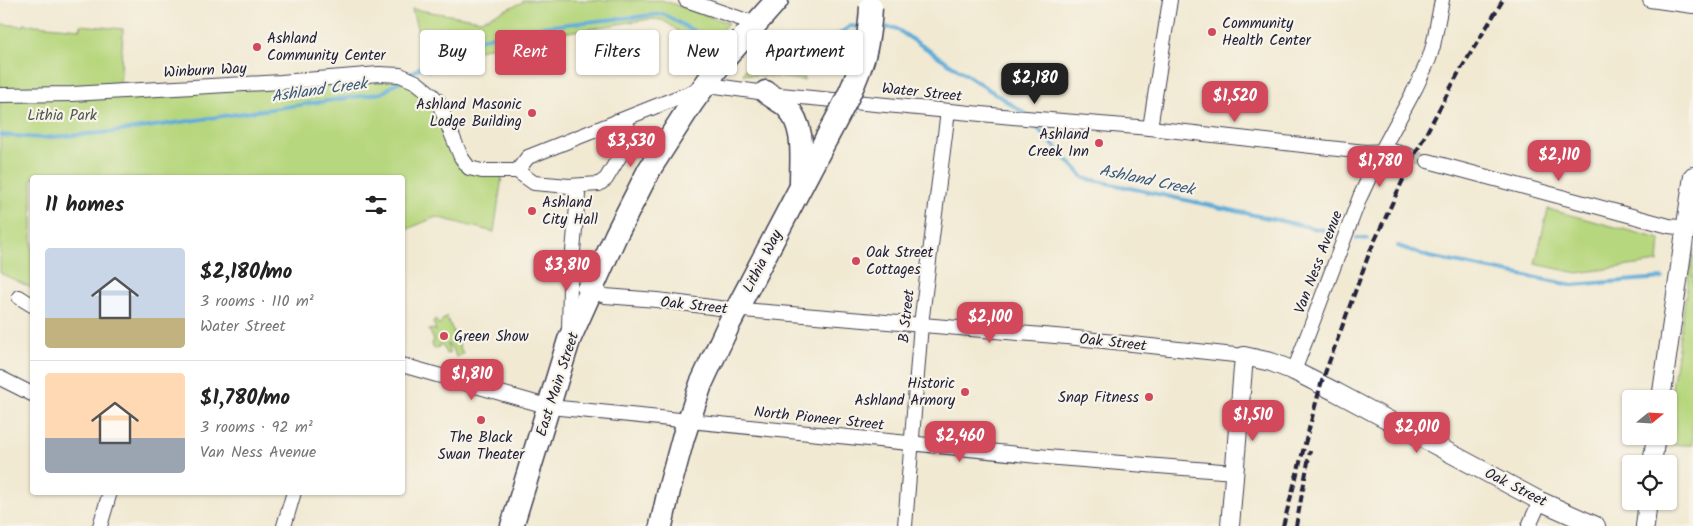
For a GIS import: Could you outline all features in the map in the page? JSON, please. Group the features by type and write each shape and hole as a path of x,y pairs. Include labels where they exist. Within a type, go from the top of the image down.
{"main road":[{"name":"East Main Street","path":"512,526 550,408 569,340 616,235 649,170 701,89 721,63 777,0"},
{"name":"Lithia Way","path":"661,526 688,422 701,384 737,309 844,106 862,63 867,40 871,3"},
{"path":"766,92 785,105 794,117 800,130 802,144 801,186"}],"street":[{"path":"686,0 756,24"},
{"path":"1150,128 1170,0"},
{"name":"Van Ness Avenue","path":"1294,371 1360,197 1429,59 1442,0"},
{"path":"1650,0 1693,6"},
{"name":"Winburn Way","path":"0,94 72,94 395,74 410,79 438,101 460,157 469,168 482,171 517,171"},
{"name":"Water Street","path":"517,171 528,157 701,89 716,86 948,111 1150,128 1365,152 1396,151 1408,155"},
{"name":"B Street","path":"905,526 921,324 948,111"},
{"path":"517,171 534,183 569,186 599,184 606,179 630,139 630,130 626,124 617,121"},
{"path":"1428,161 1669,226 1686,228"},
{"path":"1662,390 1693,176"},
{"path":"569,186 576,190 578,195 569,340"},
{"path":"572,268 576,280 581,287 591,292"},
{"name":"Oak Street","path":"591,292 605,296 737,309 1067,336 1244,356 1272,362 1336,392 1540,501 1596,526"},
{"path":"19,297 30,304"},
{"path":"1230,526 1244,356"},
{"name":"North Pioneer Street","path":"405,366 550,408 1048,458 1234,472"},
{"path":"0,378 30,393"},
{"path":"100,526 109,495"},
{"path":"284,526 293,495"},
{"path":"1529,526 1540,501"},
{"path":"1645,526 1647,510"}],"green space":[{"path":"523,0 662,0 728,23 722,30 677,30 662,20 650,19 566,32 566,30 495,30 495,46 485,48 485,30 420,30 420,40 412,9 481,20 523,2"},
{"name":"Lithia Park","path":"0,24 80,29 80,25 123,29 120,91 379,74 431,94 460,157 502,177 494,232 436,217 405,230 405,175 30,175 30,287 0,273"},
{"path":"753,75 804,75 804,80"},
{"path":"1548,209 1660,239 1658,262 1577,273 1535,264"},
{"path":"1693,247 1693,445 1678,445 1678,390 1672,390"},
{"name":"Green Show","path":"446,316 463,354 456,357 453,348 450,348 448,344 450,353 446,354 443,345 439,345 439,347 434,349 432,344 434,340 429,330 436,331 433,321 436,320 440,325"}],"waterway":[{"name":"Ashland Creek","path":"409,75 450,47 520,29 663,14 692,30"},
{"name":"Ashland Creek","path":"845,30 850,26 861,27"},
{"name":"Ashland Creek","path":"876,27 895,28 1026,114"},
{"name":"Ashland Creek","path":"0,135 41,138 113,132 382,93 401,80"},
{"name":"Ashland Creek","path":"1033,123 1084,178 1332,232"},
{"name":"Ashland Creek","path":"1357,238 1368,239"},
{"name":"Ashland Creek","path":"1398,246 1429,257 1572,285 1662,278"}],"tunnel":[{"path":"1408,155 1428,161"}],"railway":[{"path":"1283,526 1321,384 1370,251 1414,156 1458,74 1503,0"},
{"path":"1296,526 1310,451"}],"place":[{"name":"Community Health Center","path":"1212,32"},
{"name":"Ashland Community Center","path":"257,47"},
{"name":"Ashland Masonic Lodge Building","path":"532,113"},
{"name":"Ashland Creek Inn","path":"1099,143"},
{"name":"Ashland City Hall","path":"532,211"},
{"name":"Oak Street Cottages","path":"856,261"},
{"name":"Green Show","path":"444,336"},
{"name":"Historic Ashland Armory","path":"965,392"},
{"name":"Snap Fitness","path":"1149,397"},
{"name":"The Black Swan Theater","path":"481,420"}]}
